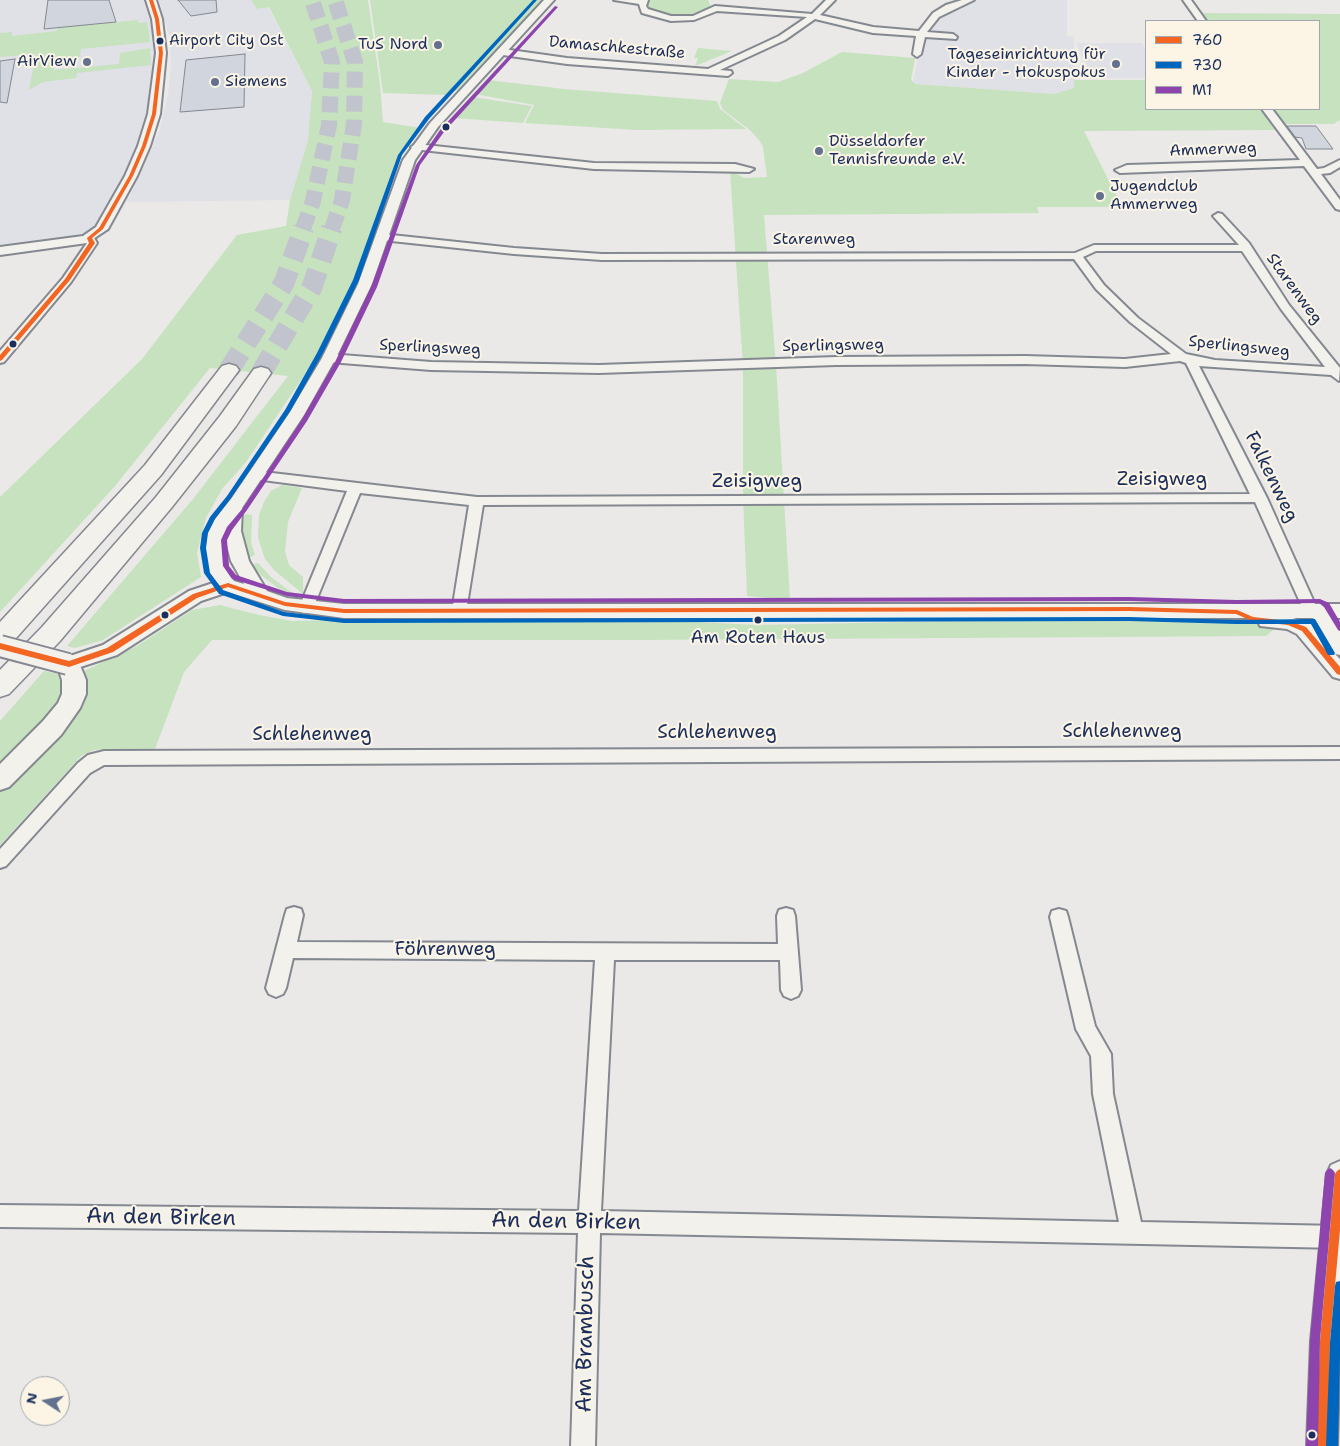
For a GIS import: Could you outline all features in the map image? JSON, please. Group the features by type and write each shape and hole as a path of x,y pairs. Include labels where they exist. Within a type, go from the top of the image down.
{"highway":[{"path":"0,639 153,470 229,370"},
{"path":"0,687 50,634 164,502 228,421 261,373"},
{"path":"0,620 6,614 40,595"}],"main road":[{"path":"0,780 52,728 68,708 74,694 74,680 68,664"}],"street":[{"path":"0,251 89,238 101,229 131,176 144,146 154,114 161,53 157,19 151,0"},
{"path":"228,585 217,570 213,547 220,524 234,507 296,415 329,358 358,302 406,167 416,147 549,0"},
{"path":"618,0 644,1 642,6 645,11 671,19 694,18 711,12 714,4 727,9 813,17 873,30 954,37"},
{"path":"710,71 771,43 813,17 831,0"},
{"path":"917,54 921,35 930,20 941,11 969,0"},
{"path":"1187,0 1201,20"},
{"name":"Damaschkestraße","path":"503,52 568,61 728,72"},
{"path":"1269,110 1340,207"},
{"path":"416,147 594,166 735,167 749,169"},
{"name":"Ammerweg","path":"1120,170 1127,168 1307,163"},
{"path":"1315,172 1326,171 1340,163"},
{"name":"Starenweg","path":"1218,216 1245,245 1245,248 1285,307 1339,374"},
{"name":"Starenweg","path":"382,236 514,251 602,257 1077,256 1094,248 1245,248"},
{"path":"0,359 67,280 92,243 89,238"},
{"name":"Falkenweg","path":"1077,256 1100,287 1134,320 1187,359 1260,498 1310,616"},
{"name":"Sperlingsweg","path":"329,358 431,366 599,369 836,361 1025,360 1126,362 1187,359 1339,374"},
{"name":"Zeisigweg","path":"255,475 355,488 477,500 1260,498"},
{"path":"306,608 355,488"},
{"path":"459,611 477,500"},
{"path":"234,507 232,530 240,561 260,595"},
{"path":"0,646 68,664 110,650 195,596 228,585 306,608 344,611 1128,609 1237,612 1252,619 1289,624 1310,616 1340,611"},
{"path":"1310,616 1340,648"},
{"path":"1310,616 1340,672"},
{"name":"Schlehenweg","path":"0,862 84,768 94,760 114,758 602,754 1340,753"},
{"path":"276,988 294,915"},
{"path":"786,916 791,990"},
{"path":"1058,917 1086,1029 1101,1054 1103,1094 1132,1232"},
{"name":"Föhrenweg","path":"285,950 788,952"},
{"path":"589,1222 605,951"},
{"path":"1322,1446 1325,1342 1337,1237 1340,1174"},
{"name":"An den Birken","path":"0,1216 589,1222 1337,1237"},
{"name":"Am Brambusch","path":"583,1446 589,1222"}],"shaded area":[{"path":"0,0 148,0 158,43 146,133 97,228 83,237 0,248"},
{"path":"159,0 251,0 257,9 268,7 312,91 308,140 290,200 127,202 159,132 168,95 171,63 170,40"},
{"path":"976,0 1067,0 1067,36 1074,37 1075,88 1054,94 916,84 913,81 923,35 937,15"},
{"name":"Tageseinrichtung für Kinder - Hokuspokus","path":"1076,43 1142,43 1145,48 1145,78 1093,78"}],"green space":[{"path":"251,0 368,0 380,84 383,122 420,128 401,153 366,258 338,319 303,377 246,462 222,489 206,518 197,553 201,577 103,640 75,648 67,646 193,499 288,376 210,368 115,486 0,612 0,497 142,359 237,235 286,226 290,200 308,140 312,91 269,7 257,9"},
{"name":"TuS Nord","path":"370,0 542,0 458,90 446,95 383,93"},
{"path":"648,0 708,0 711,7 707,11 692,17 671,18 647,10 645,6"},
{"path":"1200,13 1340,14 1340,120 1334,124 1284,124 1274,110 1320,110 1320,20 1206,20"},
{"path":"138,20 139,23 147,22 150,42 81,49 80,57 55,60 54,70 119,64 120,53 150,48 151,65 77,73 76,78 43,82 29,90 36,54 0,57 0,33 12,32 12,36 57,31 58,28"},
{"path":"698,48 732,51 695,66 698,58 694,58"},
{"path":"842,52 915,58 911,80 916,84 1054,94 1074,88 1074,80 1145,80 1145,110 1261,110 1275,130 1084,131 1122,207 1037,207 1039,213 764,215 776,365 790,600 747,596 743,498 743,367 730,170 744,178 767,177 763,147 759,140 750,130 723,110 720,103 729,79 778,82 803,73"},
{"path":"488,80 564,89 717,101 720,109 746,129 638,130 525,123 534,105 475,94"},
{"path":"473,97 532,106 523,123 454,118"},
{"path":"335,367 301,426 273,468 276,459 330,371"},
{"path":"282,485 302,488 288,522 285,551 289,565 303,577 303,594 274,570 265,559 258,538 259,515 264,502 271,491"},
{"path":"243,514 252,515 251,543 255,555 247,558 241,539"},
{"path":"258,563 271,577 295,595 278,588 251,565"},
{"path":"220,605 292,621 466,617 653,620 756,625 1228,616 1279,625 1266,636 635,640 212,640 184,672 155,749 94,750 81,756 0,845 0,721 44,671 64,675 82,672 137,646 192,610"}],"building":[{"path":"48,0 109,0 116,22 44,29"},
{"path":"178,0 216,0 217,12 191,16"},
{"name":"Siemens","path":"245,54 244,107 180,112 186,60"},
{"path":"15,59 7,103 0,102 0,61"},
{"path":"1287,126 1316,126 1333,149 1306,149 1302,138 1295,137"}],"tunnel":[{"path":"303,229 313,201 329,125 332,62 312,0"},
{"path":"332,229 342,200 354,124 355,62 335,0"},
{"path":"229,370 284,283 304,228"},
{"path":"261,373 312,287 332,228"}],"transit line":[{"name":"760","path":"89,238 101,229 131,176 144,146 154,114 161,53 157,19 151,0"},
{"name":"730","path":"535,0 427,118 400,155 356,280 320,353 288,410 229,497 212,518 205,533 203,548 207,573 221,592 283,614 344,621 1129,619 1237,622 1313,621 1331,653"},
{"name":"M1","path":"556,7 442,131 418,165 374,287 338,362 304,421 245,509 229,529 224,540 226,566 234,577 287,594 344,601 1129,599 1237,602 1320,601 1327,605 1340,628"},
{"name":"760","path":"0,359 67,280 92,243 89,238"},
{"name":"760","path":"228,585 285,604 344,611 1129,609 1237,612 1252,619 1289,623 1304,629 1340,672"},
{"name":"760","path":"0,646 69,664 110,650 195,596 228,585"},
{"name":"M1","path":"1312,1446 1315,1340 1330,1173"},
{"name":"760","path":"1322,1446 1325,1341 1340,1174"},
{"name":"730","path":"1332,1446 1335,1342 1340,1286"}],"place":[{"name":"Airport City Ost","path":"160,41"},
{"name":"TuS Nord","path":"438,45"},
{"name":"AirView","path":"87,62"},
{"name":"Tageseinrichtung für Kinder - Hokuspokus","path":"1116,64"},
{"name":"Siemens","path":"215,82"},
{"name":"Düsseldorfer Tennisfreunde e.V.","path":"819,151"},
{"name":"Jugendclub Ammerweg","path":"1100,196"},
{"name":"Am Roten Haus","path":"758,620"}]}
